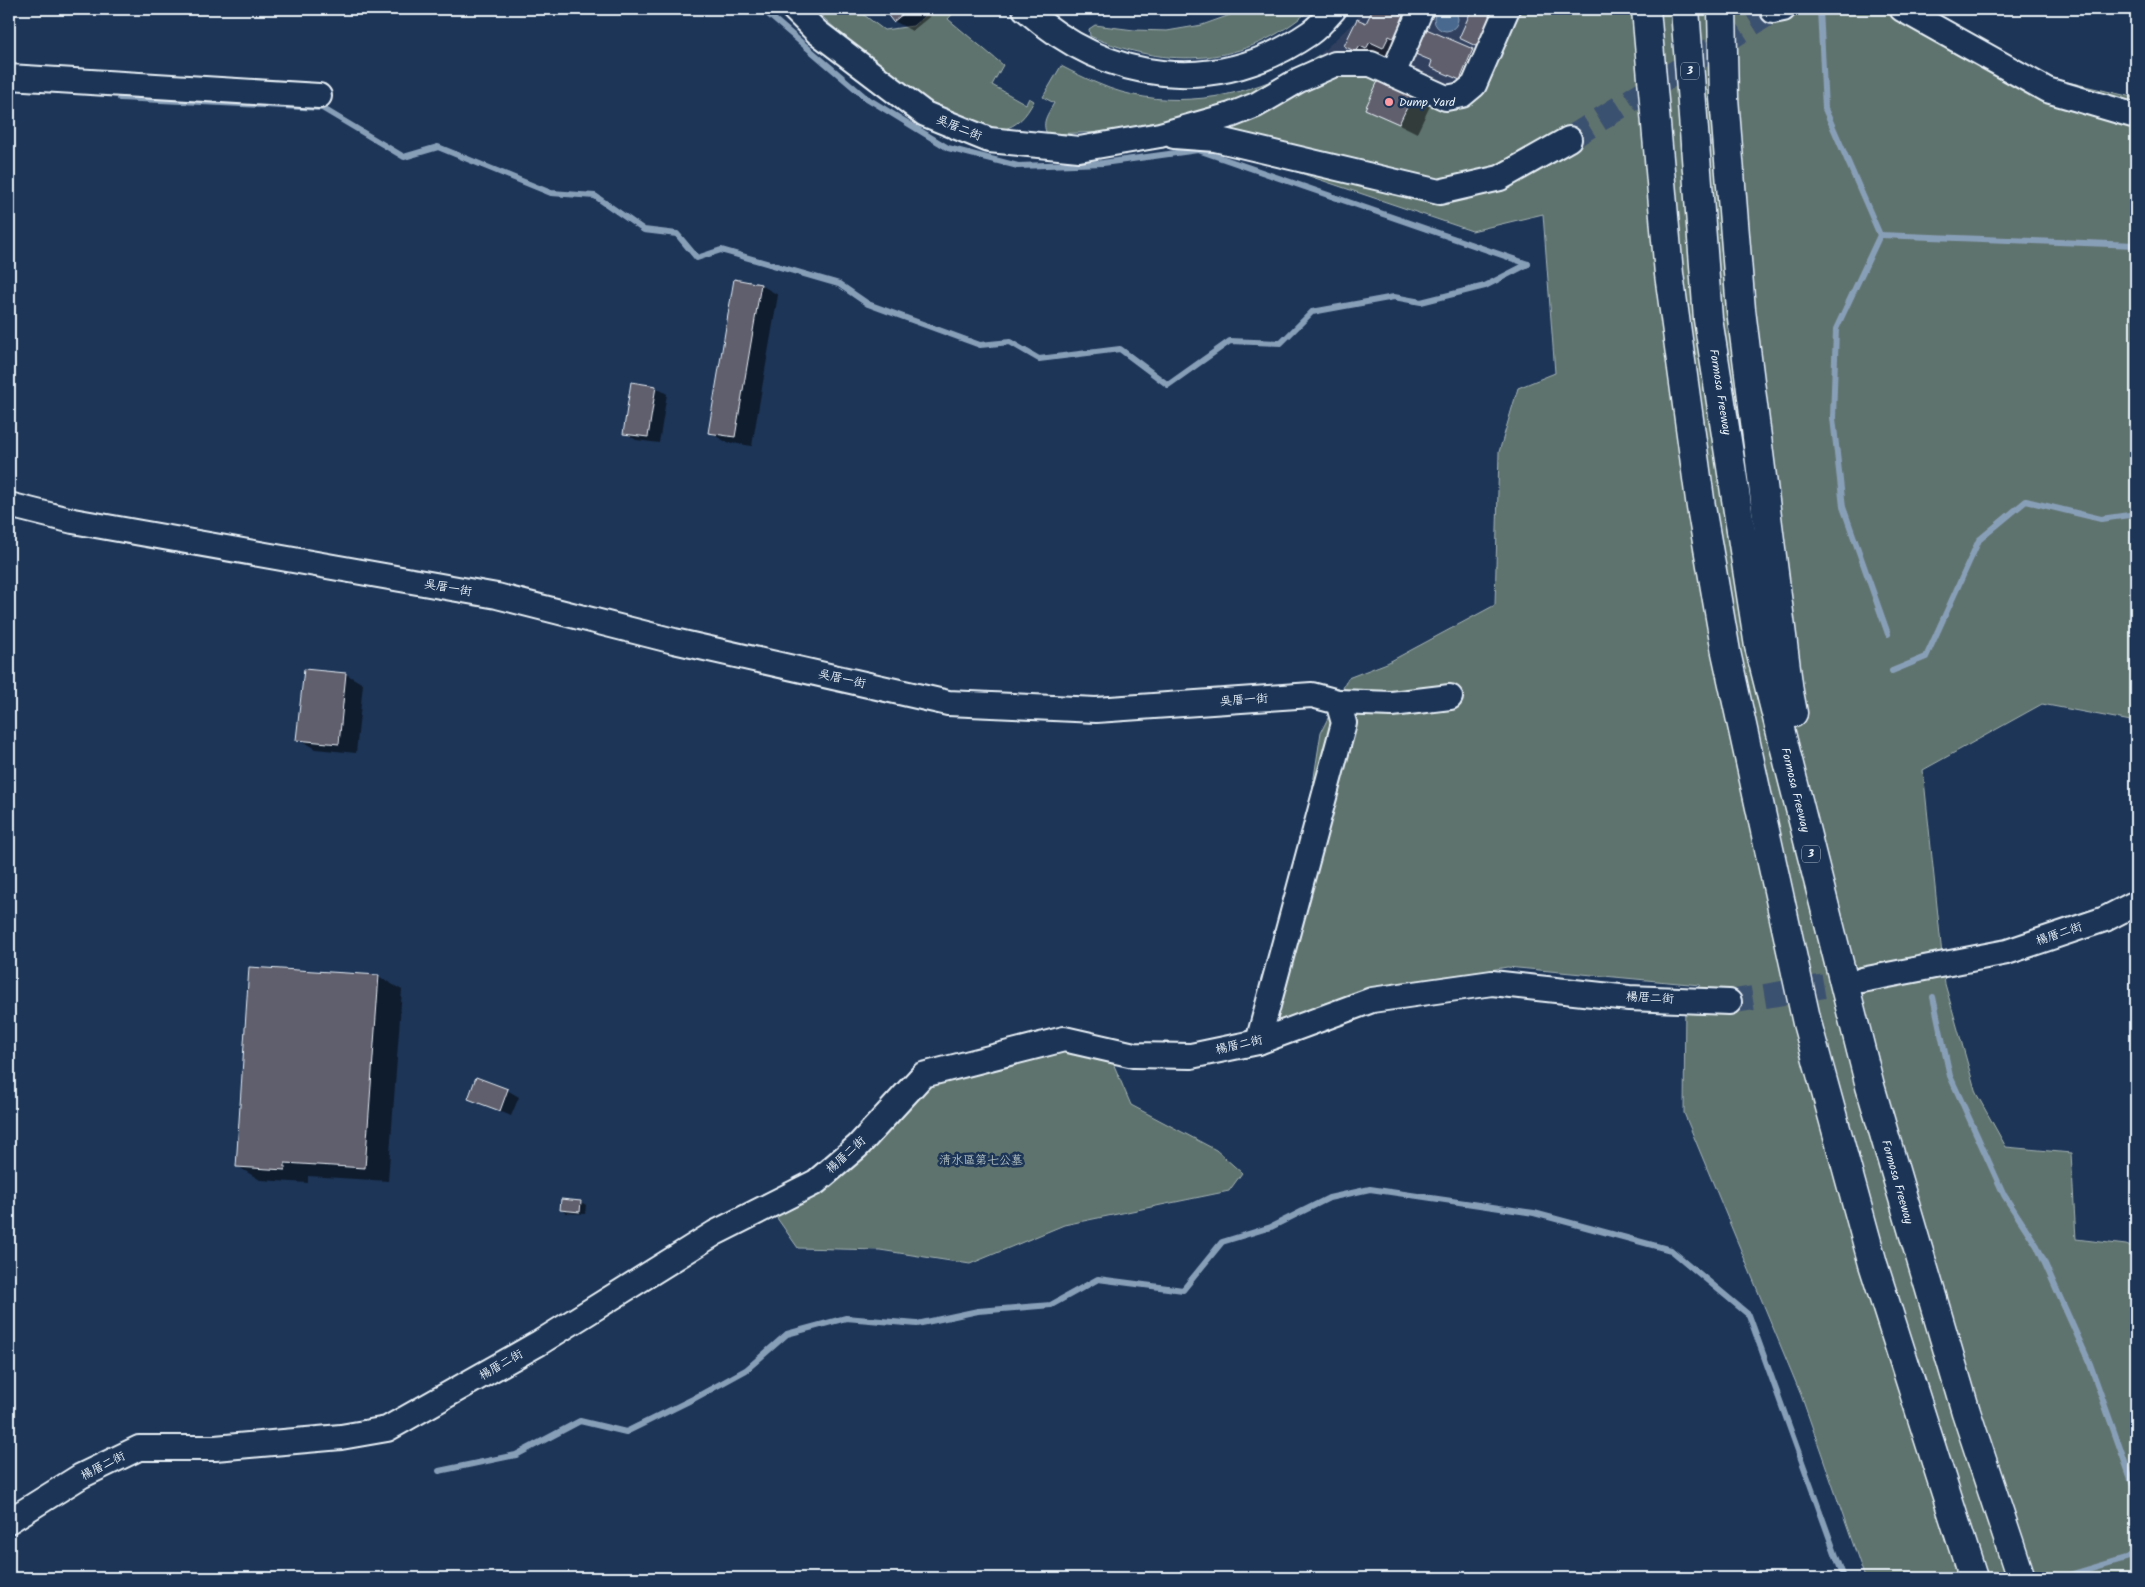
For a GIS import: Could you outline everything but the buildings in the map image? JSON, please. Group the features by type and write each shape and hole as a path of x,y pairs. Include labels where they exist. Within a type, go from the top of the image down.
{"highway":[{"path":"1646,9 1669,274 1701,507 1726,652 1807,1022 1873,1264 1973,1578"},
{"name":"Formosa Freeway","path":"1685,9 1708,319 1759,646 1870,1086 1966,1412 2021,1578"},
{"path":"1722,9 1724,98 1741,310 1789,692 1870,1086"}],"street":[{"name":"吳厝二街","path":"794,9 817,32 924,114 989,140 1079,150 1160,134"},
{"path":"1025,9 1047,28 1106,61 1170,75 1222,72 1262,60 1312,32 1334,9"},
{"path":"1393,74 1421,9"},
{"path":"1160,134 1231,115 1256,105 1299,80 1335,64 1371,64 1446,98 1462,95 1474,85 1507,9"},
{"path":"1902,9 2047,90 2136,116"},
{"path":"9,77 320,96"},
{"path":"1160,134 1215,140 1439,192 1500,178 1569,139"},
{"name":"吳厝一街","path":"9,505 73,521 497,596 674,641 948,703 1096,710 1312,695 1338,702 1392,704 1450,697"},
{"path":"1258,1042 1344,724 1338,702"},
{"name":"楊厝二街","path":"1862,980 2007,952 2105,919 2136,903"},
{"name":"楊厝二街","path":"9,1521 81,1476 139,1448 215,1448 341,1437 386,1429 539,1343 715,1233 816,1182 858,1146 923,1075 1064,1039 1134,1055 1191,1056 1258,1042 1372,1000 1492,983 1629,998 1729,1002"}],"shaded area":[{"path":"1446,7 1454,11 1458,19 1454,27 1446,31 1438,27 1434,19 1438,11"},
{"path":"1363,9 1522,9 1484,86 1399,124 1365,109 1379,79 1328,74 1319,55 1357,19"}],"green space":[{"path":"814,9 856,9 884,30 913,26 933,9 957,9 948,19 1003,65 992,85 1026,104 1029,98 1034,101 1021,120 1001,130 927,103 863,54"},
{"path":"1247,9 1311,9 1286,28 1260,42 1233,52 1205,57 1177,58 1148,54 1119,47 1090,36 1089,29 1095,25 1134,30 1167,31 1202,25"},
{"path":"1522,9 1925,9 2038,75 2136,98 2136,722 2042,704 1923,770 1945,984 1976,1093 2006,1147 2071,1153 2076,1239 2126,1245 2136,1249 2136,1578 1865,1578 1801,1395 1684,1113 1685,1000 1700,985 1507,967 1377,991 1276,1023 1321,732 1348,678 1387,663 1495,605 1499,452 1518,388 1555,373 1543,214 1472,231 1152,123 1108,132 1047,134 1045,122 1054,103 1043,97 1061,66 1094,82 1121,92 1144,97 1191,99 1215,97 1261,85 1287,74 1319,55 1328,74 1359,71 1379,79 1365,109 1399,124 1413,95 1484,86"},
{"name":"清水區第七公墓","path":"1059,1049 1110,1056 1131,1105 1216,1150 1242,1173 1229,1191 1064,1225 970,1264 880,1250 798,1248 772,1211 934,1077"}],"waterway":[{"path":"762,9 865,97 948,148 1018,166 1103,163 1198,150 1528,264"},
{"path":"1820,9 1825,109 1880,235 1836,329 1833,418 1843,507 1888,634"},
{"path":"120,98 322,108 404,157 438,147 551,193 595,196 644,230 677,234 697,258 721,250 839,284 868,304 980,345 1010,342 1039,359 1120,349 1168,385 1230,341 1281,343 1312,312 1394,297 1421,302 1485,286 1528,264"},
{"path":"1880,235 2136,245"},
{"path":"1892,671 1926,657 1979,540 2026,501 2101,519 2136,514"},
{"path":"1933,997 1950,1076 2004,1195 2037,1246 2090,1364 2136,1493"},
{"path":"439,1471 516,1455 580,1421 626,1432 746,1370 787,1334 846,1318 917,1324 978,1311 1051,1305 1098,1279 1183,1290 1222,1242 1271,1227 1329,1198 1370,1189 1534,1213 1671,1250 1749,1315 1844,1578"},
{"path":"2059,1578 2136,1555"}],"tunnel":[{"path":"1569,139 1773,11"},
{"path":"1729,1002 1861,980"}],"place":[{"name":"Dump Yard","path":"1389,102"}]}
